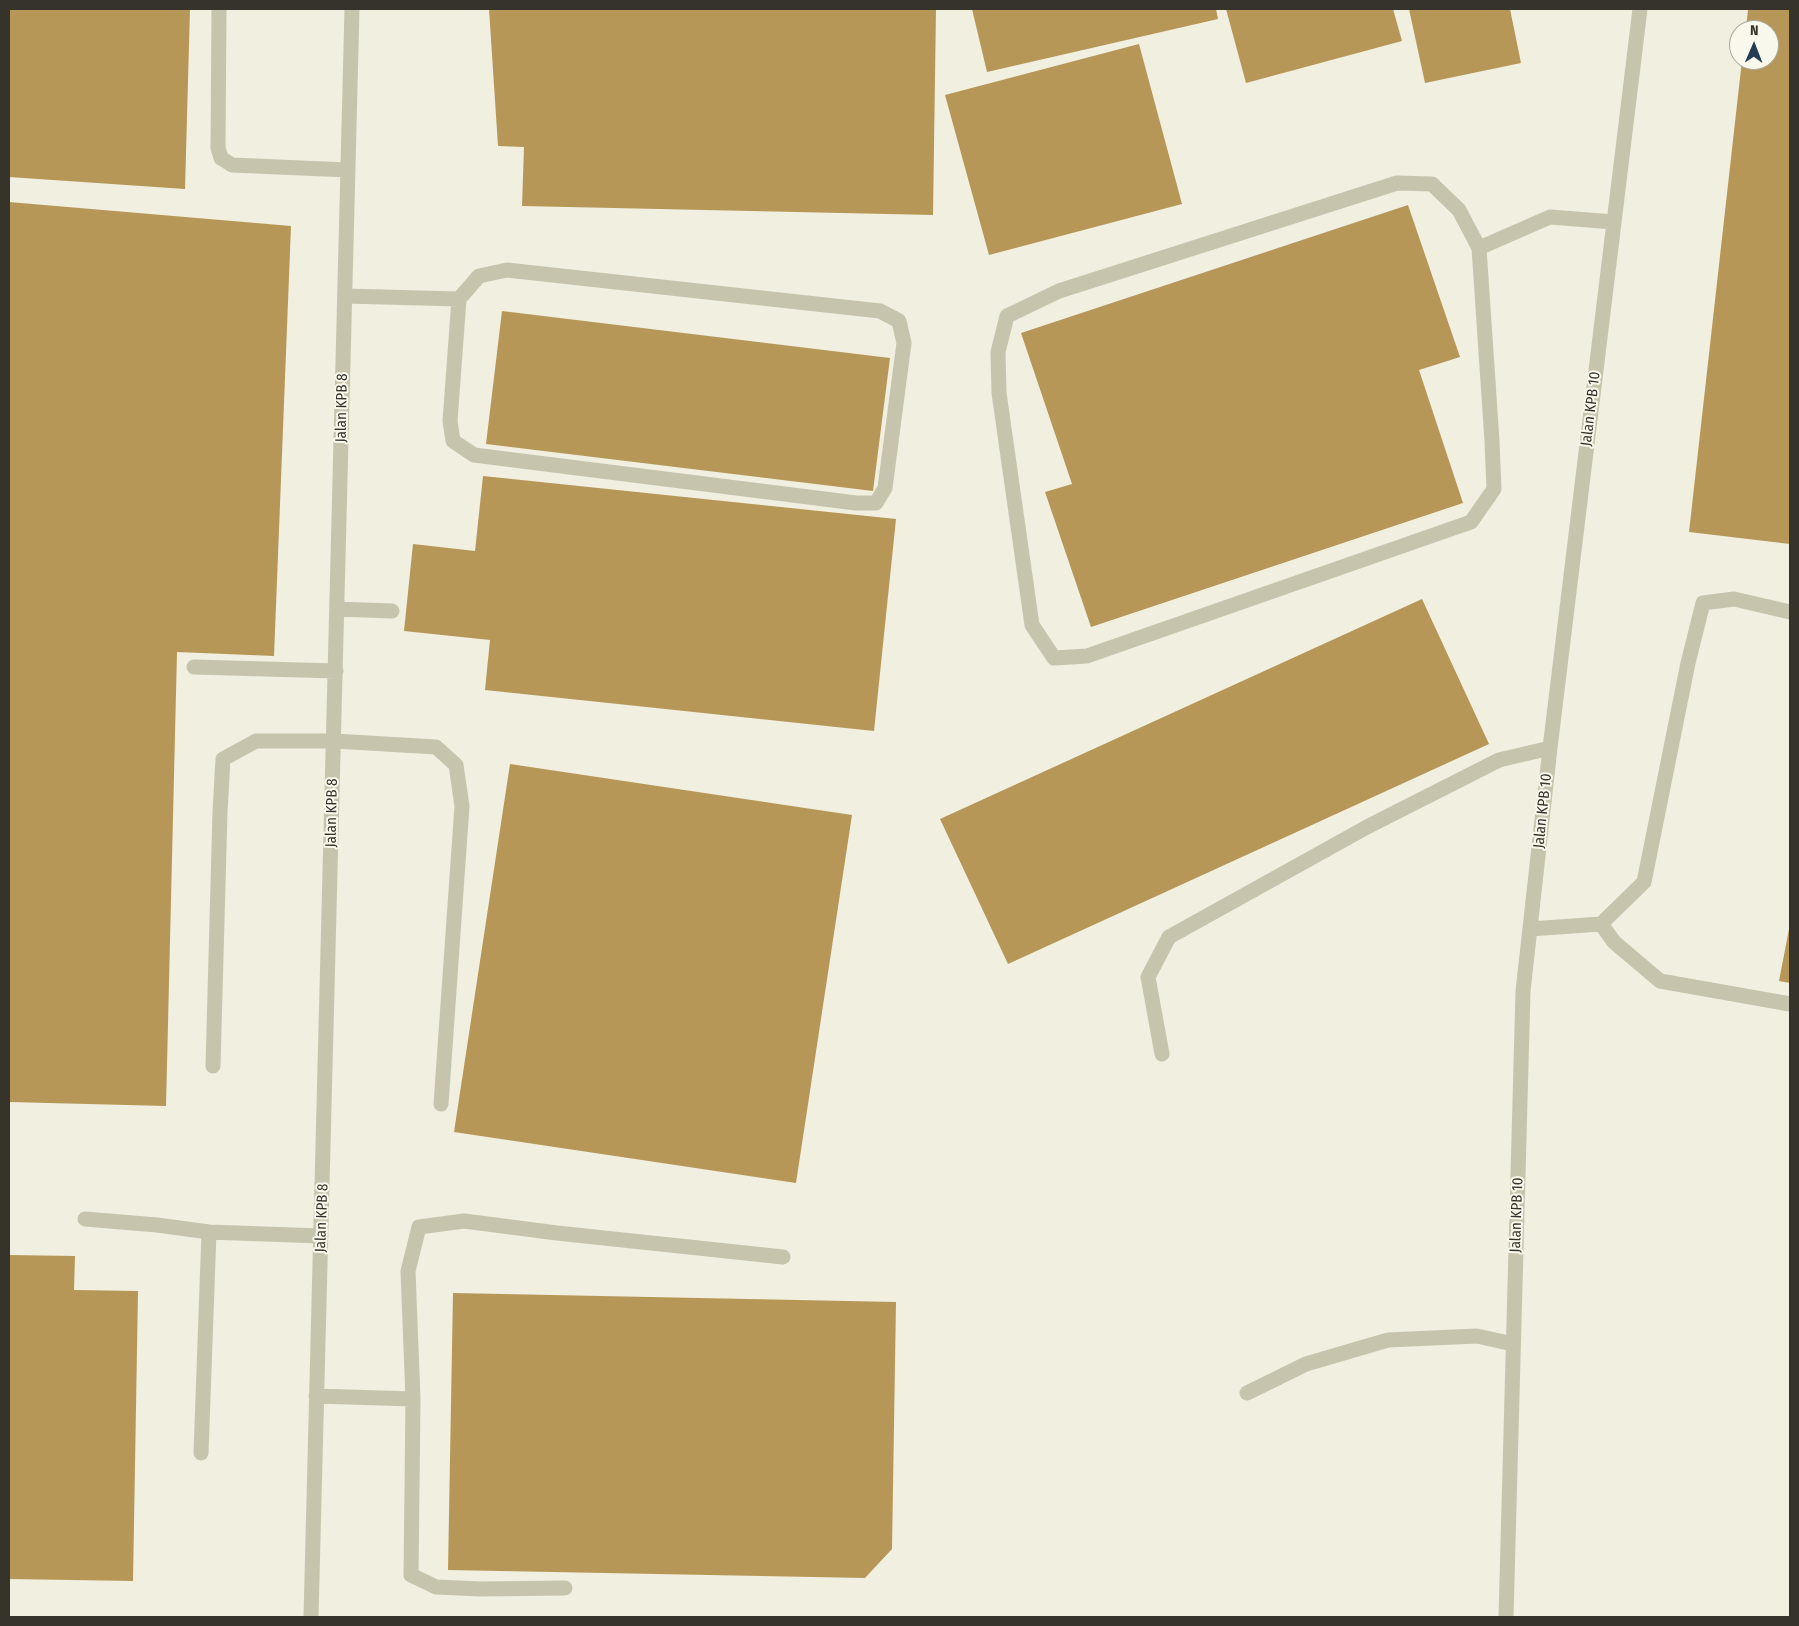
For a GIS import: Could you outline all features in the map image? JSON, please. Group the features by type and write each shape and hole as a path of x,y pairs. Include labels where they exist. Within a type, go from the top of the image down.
{"street":[{"path":"219,9 218,148 221,158 232,165 348,170"},
{"name":"Jalan KPB 8","path":"311,1617 352,9"},
{"name":"Jalan KPB 10","path":"1506,1617 1523,991 1550,748 1640,9"},
{"path":"1397,183 1432,184 1459,210 1478,248 1494,489 1470,522 1087,656 1054,658 1032,625 999,393 998,352 1007,316 1059,292 1397,183"},
{"path":"1478,248 1550,217 1614,222"},
{"path":"507,270 880,311 898,321 904,343 885,488 876,504 856,503 474,455 453,441 450,421 459,300 479,276 507,270"},
{"path":"345,296 459,300"},
{"path":"1530,929 1600,924 1644,882 1688,663 1703,603 1734,599 1790,612"},
{"path":"337,609 392,611"},
{"path":"194,667 336,671"},
{"path":"213,1066 223,759 256,741 334,741 436,747 456,765 462,806 441,1104"},
{"path":"1162,1054 1148,977 1170,936 1367,827 1499,760 1550,748"},
{"path":"1600,924 1614,942 1660,981 1790,1004"},
{"path":"85,1219 157,1224 209,1232 321,1236"},
{"path":"565,1588 481,1589 436,1587 411,1575 413,1399 408,1271 419,1227 464,1221 783,1257"},
{"path":"201,1453 209,1232"},
{"path":"1247,1393 1306,1364 1388,1340 1478,1336 1513,1344"},
{"path":"316,1396 413,1399"}],"building":[{"path":"9,9 190,9 185,189 9,177"},
{"path":"489,9 936,9 933,215 522,206 524,147 498,146"},
{"path":"972,9 1216,9 1218,19 987,72"},
{"path":"1226,9 1393,9 1402,41 1246,83"},
{"path":"1409,9 1510,9 1521,63 1425,83"},
{"path":"1748,9 1790,9 1790,544 1689,532 1741,70 1779,70 1779,20 1747,20"},
{"path":"1139,44 1182,204 989,255 945,95"},
{"path":"9,202 291,226 274,656 177,652 166,1106 9,1102"},
{"path":"1408,205 1460,357 1419,370 1463,503 1091,627 1045,492 1072,484 1021,333"},
{"path":"502,311 890,358 873,491 486,444"},
{"path":"483,476 896,519 874,731 485,690 490,640 404,631 413,544 475,551"},
{"path":"1422,599 1489,744 1008,964 940,819"},
{"path":"510,764 852,815 796,1183 454,1132"},
{"path":"1790,929 1790,983 1779,981"},
{"path":"9,1255 75,1256 74,1290 138,1291 133,1581 9,1579"},
{"path":"453,1293 896,1302 892,1549 865,1578 448,1570"}]}
